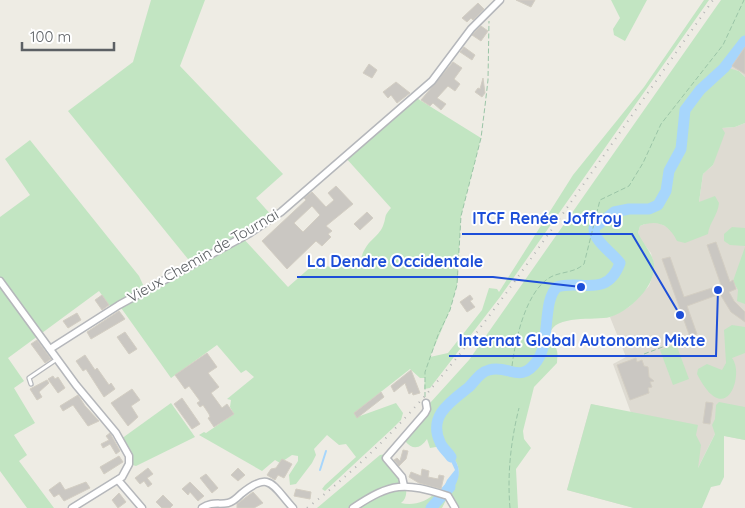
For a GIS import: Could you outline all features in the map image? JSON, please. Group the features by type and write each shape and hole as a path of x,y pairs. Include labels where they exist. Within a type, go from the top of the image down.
{"street":[{"name":"Vieux Chemin de Tournai","path":"50,349 118,305 250,233 281,212 427,85 500,0"},
{"path":"0,281 127,450 129,464 118,480 72,508"},
{"path":"404,486 402,477 386,458 425,413 427,409 426,403"},
{"path":"118,480 142,508"},
{"path":"202,508 209,503 228,503 256,482 264,481 270,483 293,508"},
{"path":"353,508 380,491 404,486 448,496 455,508"}],"lane":[{"path":"31,384 29,378 57,359"}],"path":[{"path":"512,366 520,321 535,294 548,278 577,270 584,264 600,200 629,186 643,163 661,124 723,45 744,0"},
{"path":"426,403 425,372 432,348 450,310 457,285 461,216 481,138 488,80 487,13"},
{"path":"644,354 684,340"},
{"path":"510,508 508,490 513,433 519,408"}],"shaded area":[{"path":"745,41 745,77 739,71 724,68"},
{"path":"745,123 745,440 715,434 697,470 634,508 567,490 591,404 631,413 613,364 626,357 610,317 629,307 649,286 653,275 654,265 651,253 640,239 638,233 640,226 650,222 659,223 671,229 699,202 703,174 713,165 722,128 735,127"}],"green space":[{"path":"151,0 205,0 180,66 283,174 256,198 273,217 242,237 288,287 313,265 343,266 361,259 369,243 381,230 386,215 391,208 345,157 415,97 481,138 461,216 457,285 450,310 430,357 448,353 482,310 489,288 497,289 499,292 573,175 644,87 704,0 709,0 500,297 430,388 424,389 425,378 420,378 410,369 354,413 356,416 360,416 396,403 403,413 401,420 393,428 325,491 322,489 325,485 356,457 346,444 339,445 327,435 314,449 316,455 312,463 296,484 290,485 289,475 298,461 298,456 292,455 280,463 275,460 262,471 199,435 204,432 206,433 234,414 230,407 231,400 227,399 254,377 246,370 241,373 217,345 171,378 119,305 112,309 99,291 8,358 24,381 14,388 35,423 14,435 27,455 19,461 54,508 27,508 0,471 0,217 30,195 5,159 30,140 139,276 145,289 192,264 68,111 133,62"},
{"path":"611,0 647,0 625,41 614,35 613,29 620,18"},
{"path":"721,0 745,0 745,41 725,67 739,71 745,77 745,123 735,127 722,128 725,133 713,165 703,174 699,202 715,196 719,203 708,234 685,243 677,241 667,227 658,223 640,226 638,233 654,264 652,279 644,292 620,313 610,317 567,321 559,323 553,328 550,336 557,351 557,363 534,387 523,431 524,439 531,448 516,469 518,508 455,508 448,496 442,508 317,508 380,455 387,454 403,478 405,485 405,498 401,503 424,501 436,492 451,492 459,472 453,457 442,446 430,448 427,439 422,445 417,447 411,446 405,441 429,409 430,403 469,360"},
{"path":"732,227 745,228 745,246 730,245 724,241 724,234"},
{"path":"745,247 745,304 737,301 738,290 733,281"},
{"path":"732,325 745,327 745,353 732,358 736,375 730,393 724,398 717,398 707,390 697,374 698,369 707,364 722,370 726,363 724,330"},
{"path":"676,344 689,379 673,385 660,350"},
{"path":"719,402 745,407 745,440 724,436 724,477 720,485 711,487 702,508 634,508 567,490 591,404 698,425 696,435 701,445 698,468 715,434 712,425 715,419 716,405"},
{"path":"171,403 195,437 136,466 129,464 121,439"}],"water":[{"path":"444,446 454,458 459,470 457,482 448,496 441,494 447,480 455,470 449,457 440,448"}],"building":[{"path":"516,0 535,0 531,7"},
{"path":"478,3 484,9 473,20 471,18 467,22 462,18"},
{"path":"481,26 488,31 481,41 472,35"},
{"path":"464,47 475,55 472,60 460,52"},
{"path":"745,47 745,74 732,66"},
{"path":"453,62 462,68 454,79 460,84 455,91 448,86 437,98 446,104 441,110 433,103 430,106 421,100"},
{"path":"369,64 377,70 372,78 363,73"},
{"path":"483,78 485,93 482,97 475,92 478,88 480,89"},
{"path":"396,82 410,93 397,103 391,95 388,98 383,92"},
{"path":"336,186 353,204 326,226 332,231 328,234 331,237 322,246 316,241 287,269 262,241 306,200 304,198 312,192 326,207 334,200 328,193","holes":["312,206 320,215 303,232 294,223"]},
{"path":"367,212 373,218 360,230 354,224"},
{"path":"716,242 730,282 733,280 736,289 729,292 734,301 745,312 745,322 731,312 720,294 687,306 697,334 690,337 662,259 670,257 684,297 721,285 707,245"},
{"path":"102,295 109,305 102,310 95,300"},
{"path":"470,295 473,299 470,301 475,307 467,312 460,302"},
{"path":"119,311 125,319 91,339 87,332"},
{"path":"77,313 81,320 68,328 63,321"},
{"path":"125,332 137,349 129,354 117,337"},
{"path":"37,340 51,359 45,363 31,344"},
{"path":"207,353 217,367 208,373 219,387 211,393 222,408 227,404 234,414 214,427 208,418 210,417 209,414 203,405 200,407 197,403 200,401 189,386 185,389 175,375"},
{"path":"85,355 95,370 97,368 109,385 111,383 115,389 104,397 86,369 83,371 76,361"},
{"path":"636,358 637,362 642,360 644,366 648,367 649,377 654,381 650,382 652,387 648,388 649,393 630,400 617,365"},
{"path":"411,370 420,393 413,395 412,392 409,394 405,383 394,392 391,386"},
{"path":"53,376 55,379 58,377 65,388 58,393 48,379"},
{"path":"47,380 49,383 39,392 42,397 37,400 30,389"},
{"path":"132,389 140,400 131,406 138,417 128,426 111,403"},
{"path":"381,392 384,397 357,418 354,413"},
{"path":"78,395 99,421 88,426 73,405 63,411 60,406"},
{"path":"182,398 200,424 192,429 174,404"},
{"path":"706,402 713,403 710,424 703,423"},
{"path":"110,433 120,451 116,454 110,444 103,448 101,444 109,440 106,436"},
{"path":"403,450 408,451 406,459 399,466 394,460 397,458 400,461"},
{"path":"119,456 123,462 104,474 100,467"},
{"path":"282,459 292,464 284,478 278,475 275,480 267,475 271,469 276,468"},
{"path":"148,468 153,474 147,478 152,484 148,487 144,481 140,484 135,478"},
{"path":"238,468 245,475 238,481 231,475"},
{"path":"422,469 429,471 428,477 438,479 439,475 444,476 441,489 419,483 409,477 411,472 421,476"},
{"path":"206,474 218,488 212,493 200,478"},
{"path":"60,482 65,490 86,482 90,488 64,501 59,494 54,497 49,490"},
{"path":"190,482 204,496 198,501 190,492 188,495 182,489"},
{"path":"296,489 311,492 310,499 294,496"},
{"path":"253,492 263,503 254,508 237,508 237,504"},
{"path":"119,493 126,502 118,508 112,500"},
{"path":"163,495 173,505 170,508 162,508 156,502"}],"waterway":[{"path":"451,457 441,444 437,433 439,417 443,410 486,371 503,369 520,373 531,368 541,353 552,293 557,287 566,285 592,286 608,281 615,274 620,263 597,238 594,228 614,212 629,209 649,209 658,205 666,191 669,171 681,149 685,110 700,90 724,68 745,41"},
{"path":"320,470 326,451"},
{"path":"431,508 450,487"}],"railway":[{"path":"307,508 345,477 379,444 443,375 501,300 713,0"}],"place":[{"name":"La Dendre Occidentale","path":"581,287"},
{"name":"Internat Global Autonome Mixte","path":"718,290"},
{"name":"ITCF Renée Joffroy","path":"680,315"}]}
